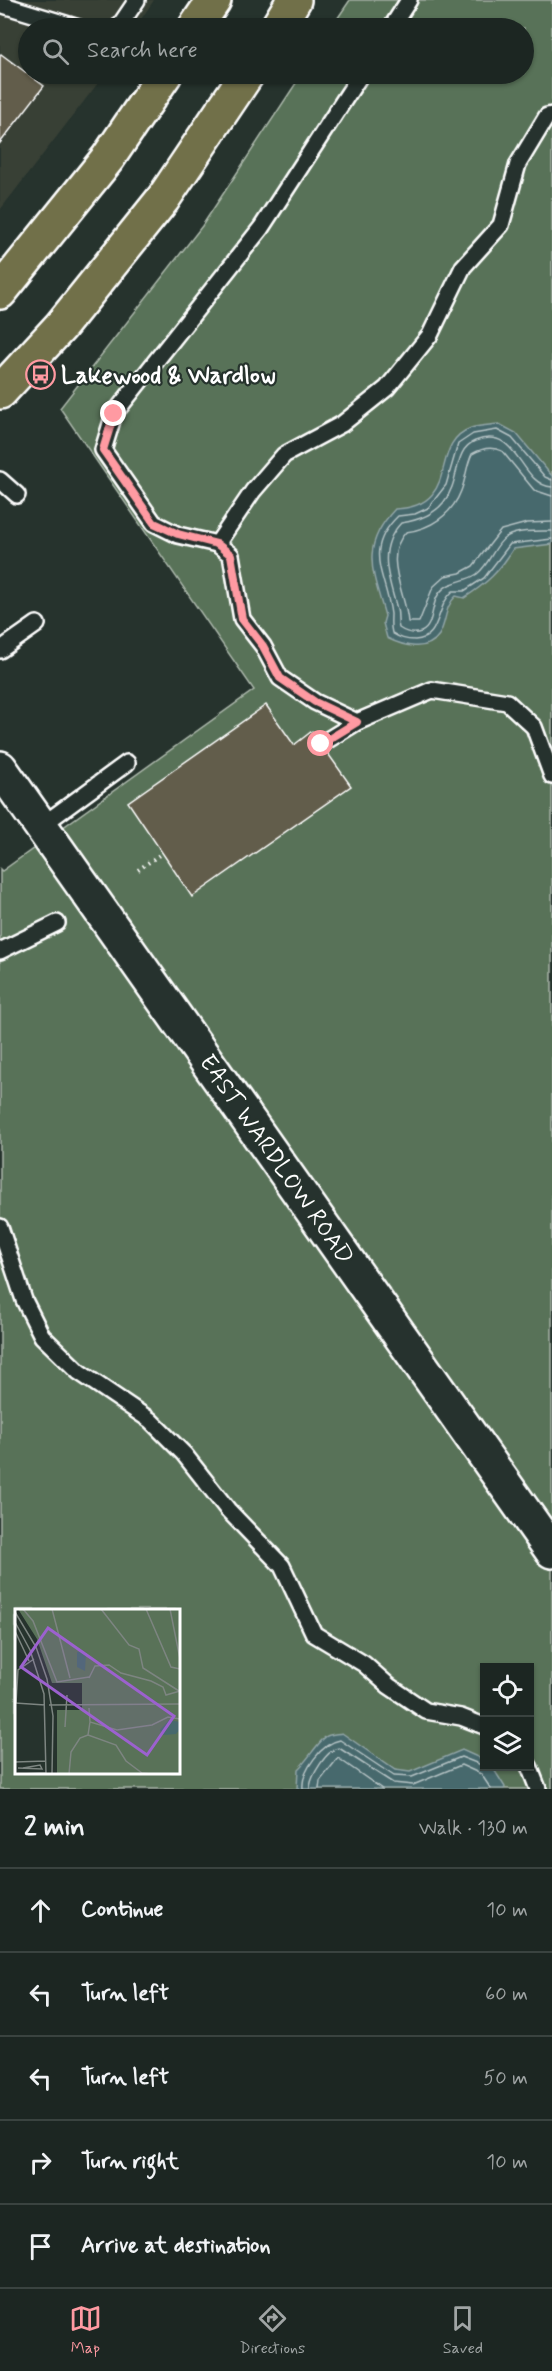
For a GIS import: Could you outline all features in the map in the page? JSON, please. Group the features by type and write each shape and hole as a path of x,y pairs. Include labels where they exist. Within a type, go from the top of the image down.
{"main road":[{"path":"202,18 214,0"},
{"path":"283,18 294,0"},
{"path":"0,292 108,158 153,84"},
{"path":"0,392 61,326 163,199 240,84"},
{"name":"EAST WARDLOW ROAD","path":"0,768 552,1551"}],"lane":[{"path":"125,18 137,0"},
{"path":"397,18 409,0"},
{"path":"0,4 17,4 53,18"},
{"path":"355,84 261,228 114,414 103,450 154,523 178,534 217,544 231,555 242,619 263,646 280,678 315,702 357,722"},
{"path":"217,544 253,491 284,455 342,424 387,388 430,335 463,267 501,225 518,164 547,116 552,115"},
{"path":"0,480 17,495"},
{"path":"0,650 38,624"},
{"path":"321,744 357,722 432,690 507,702 534,728 552,776"},
{"path":"42,826 127,764"},
{"path":"0,951 57,923"},
{"path":"0,1227 24,1300 42,1336 79,1372 150,1420 184,1454 228,1510 282,1566 314,1634 364,1664 389,1686 426,1711 461,1717 480,1724"},
{"path":"531,1771 538,1789"}],"path":[{"path":"138,870 162,854"}],"shaded area":[{"path":"0,0 154,0 142,18 18,18 18,84 97,84 0,210"}],"green space":[{"path":"350,0 552,0 552,1789 0,1789 0,869 2,871 254,690 60,408 202,226 295,84 534,84 534,18 338,18"}],"water":[{"path":"499,424 516,433 552,476 552,544 513,549 486,582 464,598 456,596 452,600 439,635 434,641 415,646 387,638 383,623 385,616 373,573 373,548 377,536 395,509 416,505 429,497 437,486 450,447 458,436 474,427"},
{"path":"342,1733 395,1770 410,1772 462,1750 480,1758 480,1771 495,1771 505,1787 504,1789 297,1789 298,1769 329,1735"}],"building":[{"path":"1,54 18,67 18,84 44,86 0,143"},
{"path":"266,705 294,745 312,731 351,786 192,897 128,802"}],"place":[{"name":"Lakewood & Wardlow","path":"40,375"}],"route":[{"path":"114,414 103,450 154,523 178,534 217,544 231,555 242,619 263,646 280,678 315,702 357,722 321,744"}]}
